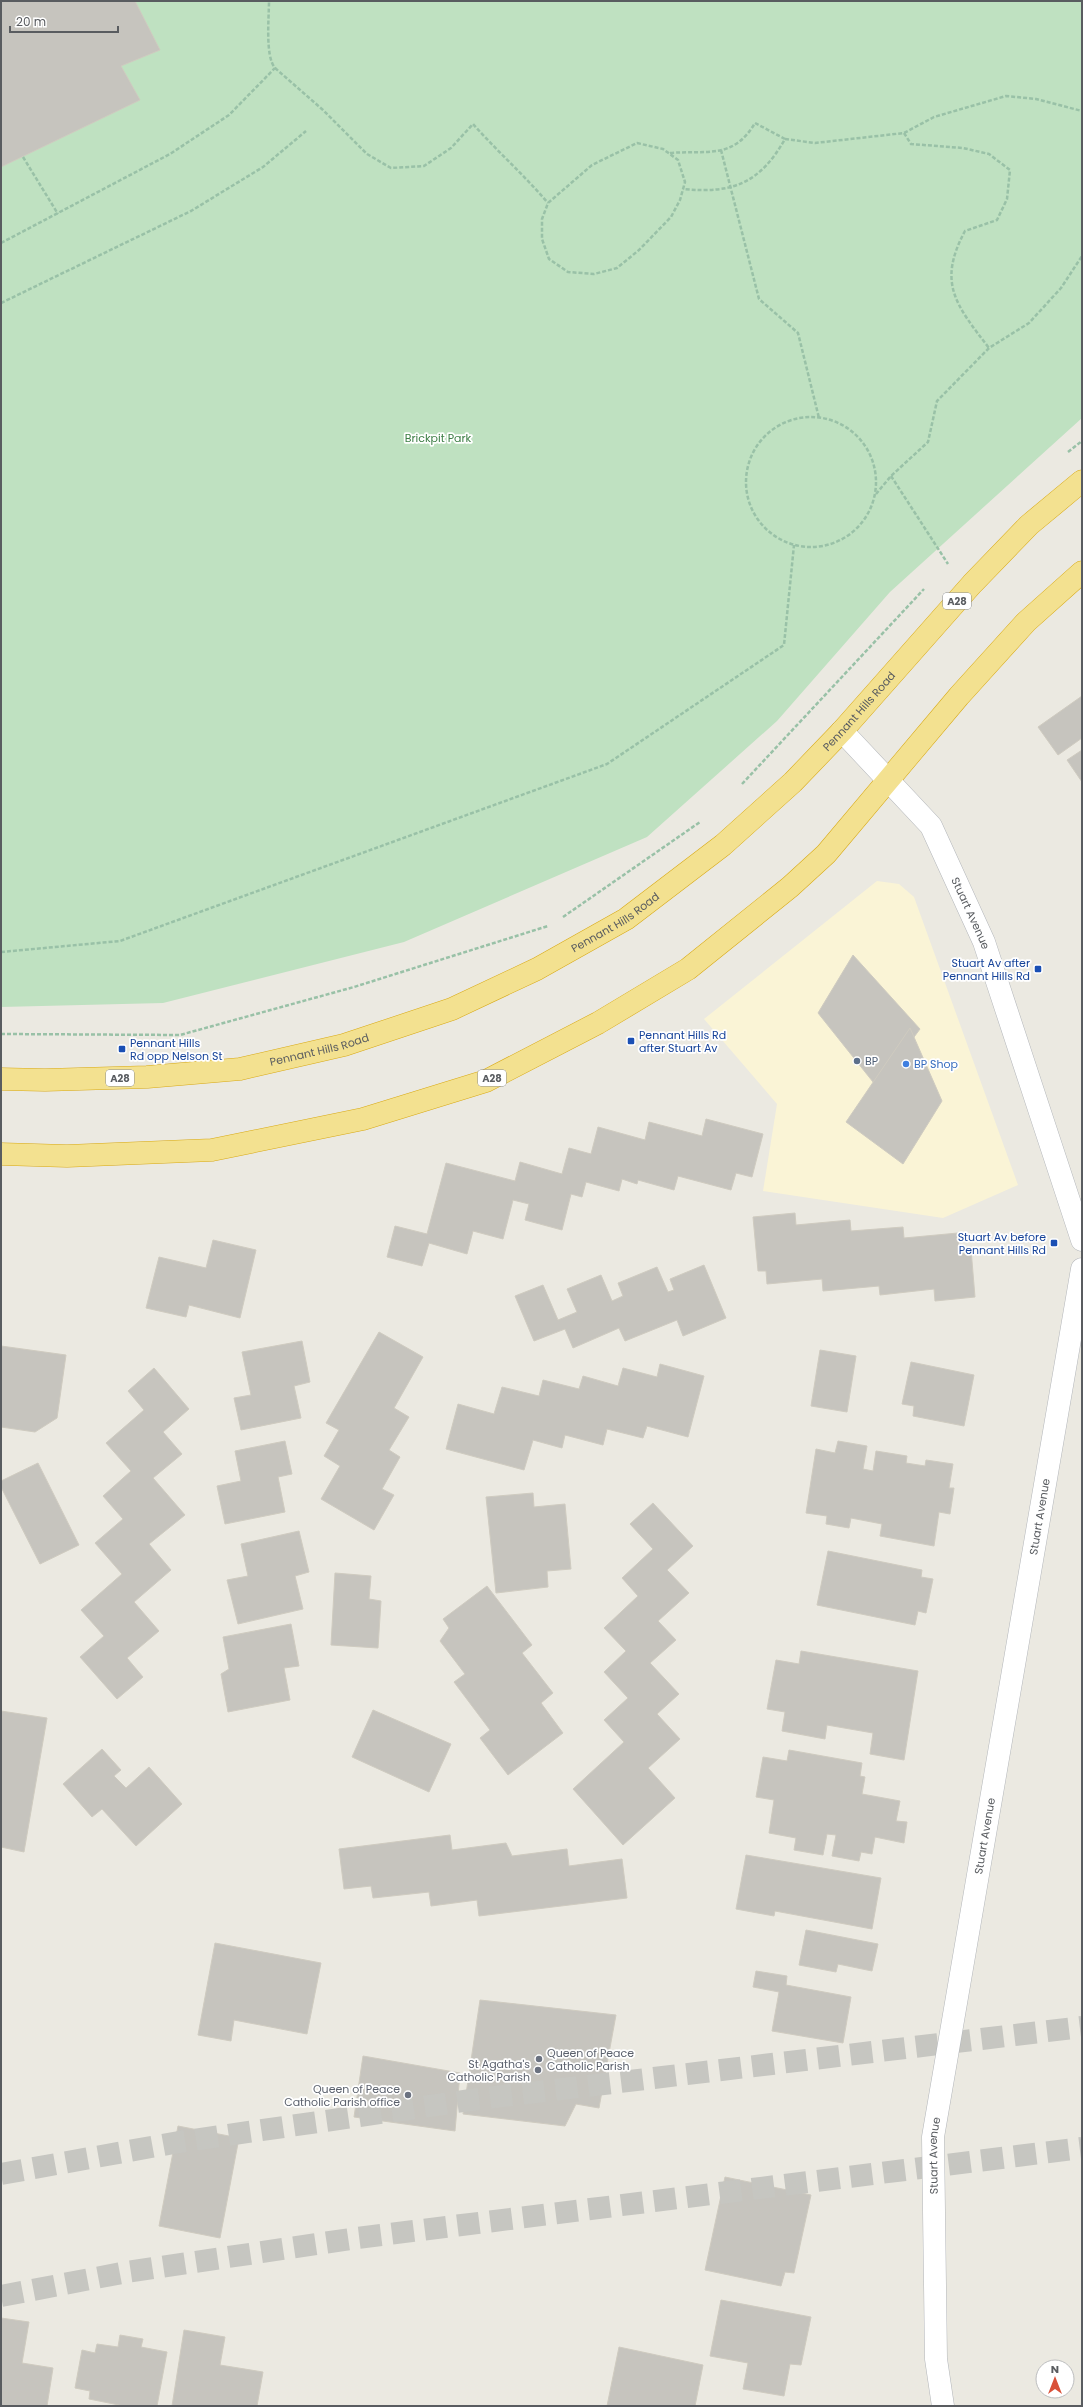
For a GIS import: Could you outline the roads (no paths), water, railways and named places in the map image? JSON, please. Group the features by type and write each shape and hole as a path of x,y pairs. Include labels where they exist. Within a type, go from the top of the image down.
{"highway":[{"name":"Pennant Hills Road","path":"1,1078 45,1080 147,1077 240,1070 344,1045 452,1009 537,969 626,919 723,845 793,782 842,731 972,584 1029,525 1082,481"},
{"name":"A28","path":"1,1154 67,1156 212,1150 363,1119 486,1081 598,1023 688,968 790,887 815,863 1026,622 1082,572"}],"street":[{"name":"Stuart Avenue","path":"842,731 931,826 984,942 1082,1240"},
{"name":"Stuart Avenue","path":"944,2406 936,2359 933,2137 1082,1269"}],"tunnel":[{"path":"1,2174 179,2142 478,2099 1082,2027"},
{"path":"1,2296 127,2272 357,2238 1082,2148"}],"place":[{"name":"Stuart Av after Pennant Hills Rd","path":"1038,969"},
{"name":"Pennant Hills Rd after Stuart Av","path":"631,1041"},
{"name":"Pennant Hills Rd opp Nelson St","path":"122,1049"},
{"name":"BP","path":"857,1061"},
{"name":"BP Shop","path":"906,1064"},
{"name":"Stuart Av before Pennant Hills Rd","path":"1054,1243"},
{"name":"Queen of Peace Catholic Parish","path":"539,2059"},
{"name":"St Agatha's Catholic Parish","path":"538,2070"},
{"name":"Queen of Peace Catholic Parish office","path":"408,2095"}],"park label":[{"name":"Brickpit Park","path":"438,438"}]}
